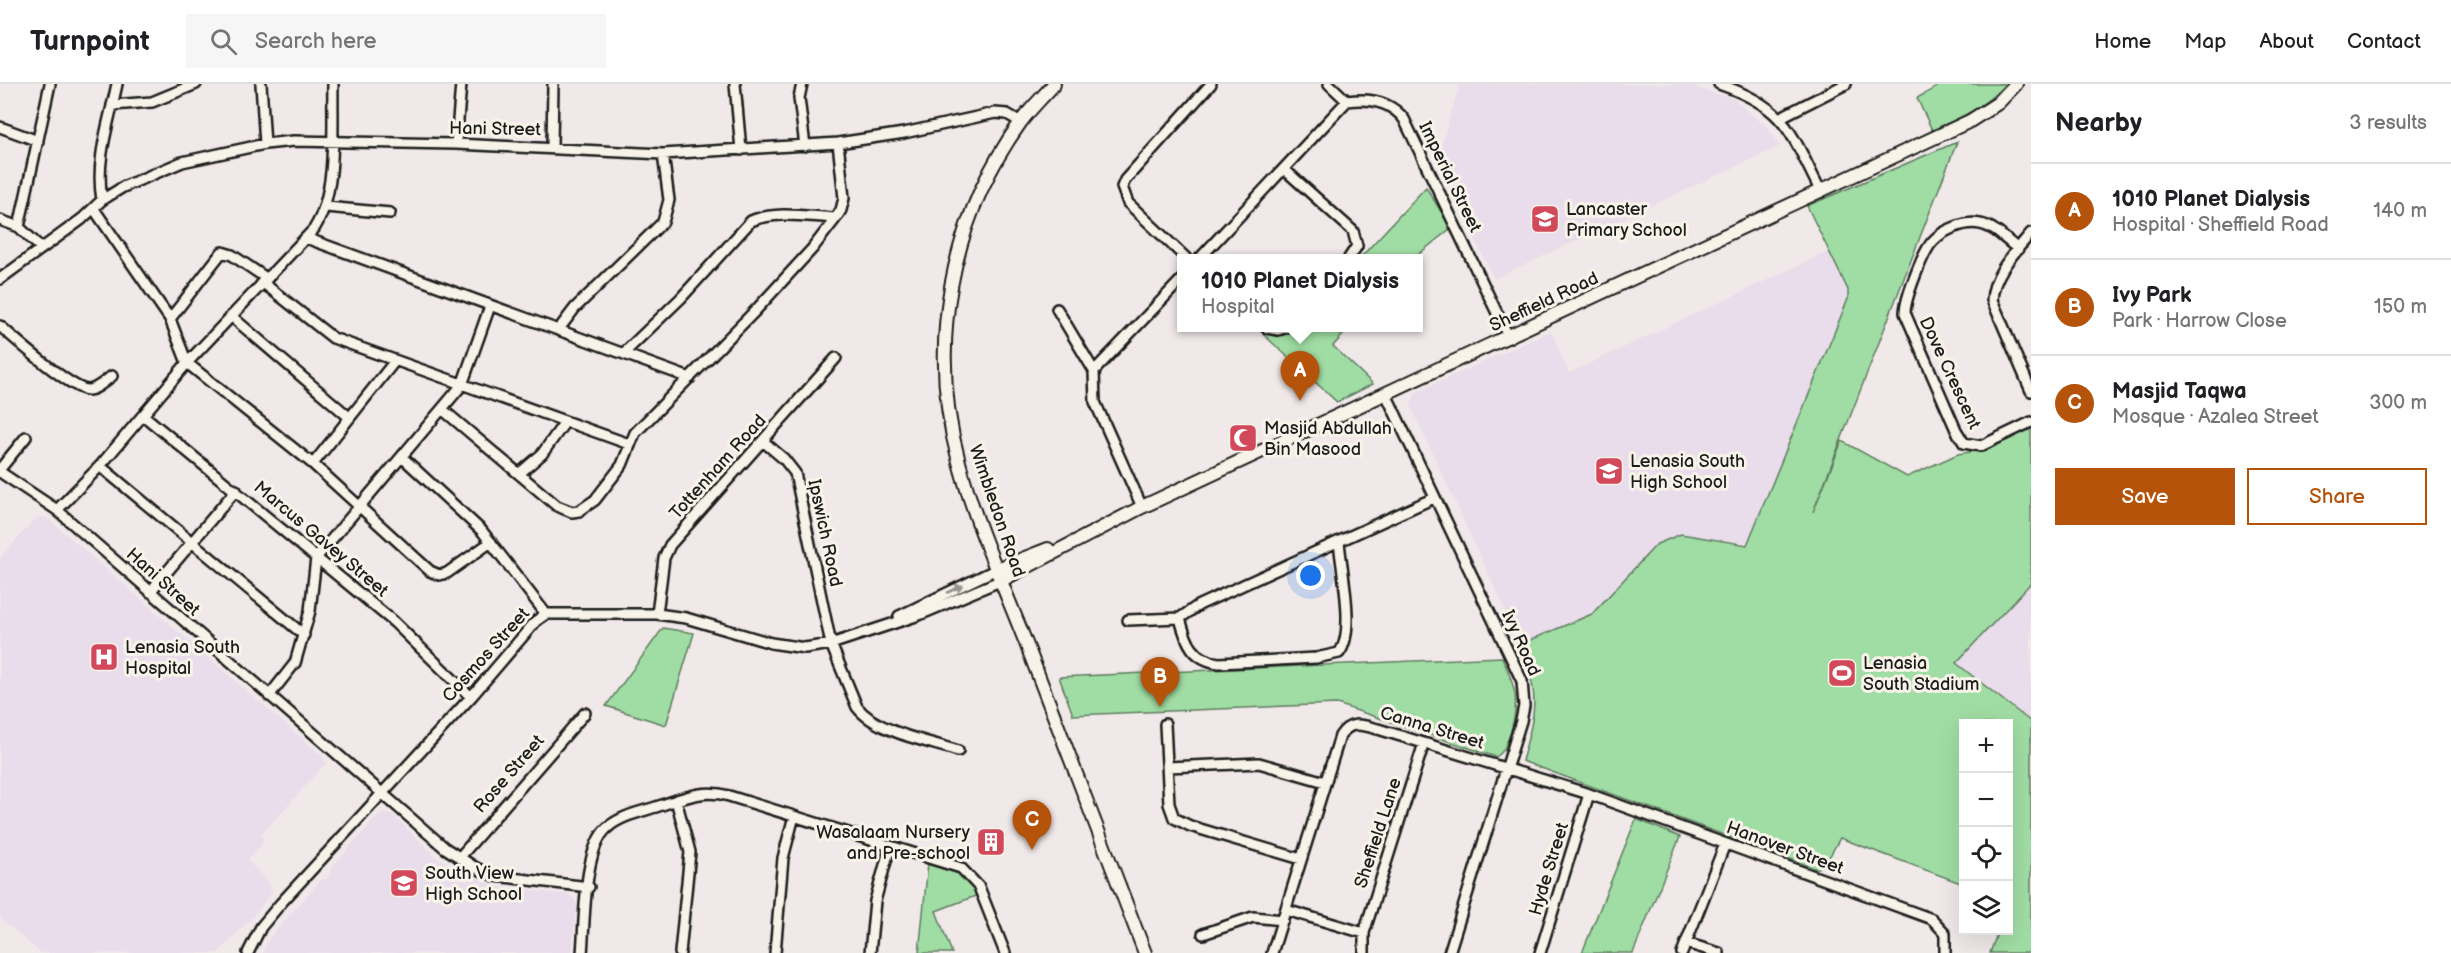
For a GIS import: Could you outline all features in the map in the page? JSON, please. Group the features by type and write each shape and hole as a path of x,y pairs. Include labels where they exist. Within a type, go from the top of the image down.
{"street":[{"path":"19,227 50,84"},
{"path":"102,200 100,164 117,84"},
{"path":"112,105 152,102 196,84"},
{"path":"261,84 265,144"},
{"path":"57,510 100,466 231,316 306,238 326,207 332,144 333,84"},
{"path":"456,144 461,84"},
{"path":"552,147 553,84"},
{"path":"735,84 741,150"},
{"path":"801,84 799,98 805,146"},
{"name":"Wimbledon Road","path":"1054,84 1021,122 999,157 971,214 953,269 945,321 946,382 954,441 960,465 999,575 1145,953"},
{"path":"1182,254 1128,203 1122,187 1125,180 1211,84"},
{"path":"1204,254 1285,170 1310,138 1347,101 1329,84"},
{"path":"1719,84 1759,101 1781,117 1821,192"},
{"path":"1781,117 1846,84"},
{"name":"Sheffield Road","path":"999,575 1970,121 1998,103 2016,84"},
{"name":"Imperial Street","path":"1347,101 1366,100 1385,104 1398,111 1404,119 1509,338"},
{"name":"Hani Street","path":"0,279 94,209 102,200 133,183 182,162 265,144 294,141 332,144 456,144 663,154 838,143 922,130 994,113 1007,114 1021,122"},
{"path":"0,127 38,141"},
{"path":"442,409 557,506 572,512 579,511 595,500 622,465 629,444 642,426 812,249 842,210 844,198 838,143"},
{"path":"559,329 575,308 663,222 669,200 663,154"},
{"path":"1285,170 1353,231 1357,246 1352,254"},
{"path":"326,207 390,213"},
{"path":"94,209 170,319 188,363 312,464 434,573 447,573 490,542"},
{"path":"624,353 681,298 751,221 759,218 785,216 836,218"},
{"path":"0,220 19,227 41,248"},
{"name":"Dove Crescent","path":"2018,249 1981,224 1964,224 1943,233 1928,248 1906,302 1905,313 1956,430 1964,443 1981,446 2031,422"},
{"path":"2031,233 1995,282 1992,300 2031,392"},
{"path":"306,238 690,378"},
{"path":"170,319 222,252 232,255 264,280 326,335 394,362 629,444"},
{"path":"1094,371 1177,284"},
{"path":"269,696 295,663 304,635 312,596 316,558 462,385 490,306"},
{"path":"1057,309 1094,371 1095,402 1142,507"},
{"path":"231,316 349,417"},
{"path":"0,326 65,378 84,389 93,389 112,376"},
{"name":"Tottenham Road","path":"657,614 666,551 836,358"},
{"path":"312,464 394,362"},
{"name":"Ivy Road","path":"1386,394 1522,681 1524,706 1449,953"},
{"name":"Marcus Gavey Street","path":"143,415 415,640 471,697"},
{"path":"520,473 542,454 565,422"},
{"path":"0,471 26,437"},
{"name":"Ipswich Road","path":"764,442 790,465 795,473 831,644 857,707 864,716 878,724 958,751"},
{"path":"402,457 458,506 490,542 546,614"},
{"path":"100,466 304,635"},
{"name":"Hani Street","path":"0,471 57,510 269,696 459,858 495,876 589,887"},
{"path":"150,592 236,490"},
{"path":"1128,620 1180,618 1199,605 1434,498"},
{"path":"1180,618 1194,653 1205,660 1220,663 1316,657 1339,653 1346,641 1347,624 1338,541"},
{"name":"Cosmos Street","path":"248,953 268,919 471,697 536,621 546,614 657,614 686,618 796,648 831,644 919,615 999,575"},
{"name":"Rose Street","path":"459,858 585,713"},
{"path":"1165,724 1171,813 1180,822 1301,859"},
{"name":"Canna Street","path":"1272,953 1340,736 1348,726 1378,729 1589,794"},
{"name":"Sheffield Lane","path":"1364,953 1364,933 1424,743"},
{"path":"1167,767 1259,763 1325,782"},
{"path":"582,953 593,852 607,828 632,815 699,793 718,793 951,864 970,875 983,894 1005,953"},
{"name":"Hanover Street","path":"1589,794 1932,919 1945,933 1944,953"},
{"name":"Hyde Street","path":"1540,953 1589,794"},
{"path":"676,800 690,852 680,953"},
{"path":"775,953 783,858 794,816"},
{"path":"1682,953 1725,844"},
{"path":"870,953 875,901 890,847"},
{"path":"1286,910 1364,933"},
{"path":"1203,934 1253,917 1283,920"},
{"path":"1686,944 1719,953"}],"shaded area":[{"name":"Lancaster Primary School","path":"1460,84 1685,84 1734,99 1768,128 1780,146 1494,279 1437,159"},
{"name":"Lenasia South High School","path":"1829,251 1848,290 1848,299 1747,546 1682,534 1657,544 1592,614 1521,644 1411,407 1415,393 1551,331 1569,373"},
{"name":"Lenasia South Hospital","path":"37,517 47,518 322,756 326,763 261,835 264,842 247,860 270,884 272,892 255,914 218,953 41,953 0,918 0,558"},
{"path":"2031,583 2031,722 1956,663"},
{"name":"South View High School","path":"380,814 392,814 437,858 498,887 570,895 577,904 572,953 263,953 270,937 322,879 327,879 332,867"}],"green space":[{"path":"1938,84 2005,84 1980,106 1932,130 1917,98 1937,87"},
{"path":"1957,142 1813,512 1842,441 1907,477 1958,454 1987,449 2031,428 2031,583 1956,663 2031,722 2031,953 1990,953 1997,935 2013,935 2013,719 1959,719 1959,883 1840,838 1826,863 1817,869 1522,761 1531,727 1534,702 1531,678 1521,644 1592,614 1657,544 1681,534 1747,545 1848,299 1848,290 1807,206"},
{"path":"1426,187 1451,228 1419,254 1364,254"},
{"path":"1280,332 1345,332 1333,346 1373,384 1337,402 1264,335"},
{"path":"663,628 694,633 666,725 606,706"},
{"path":"1502,657 1511,677 1516,703 1510,734 1503,750 1496,757 1337,704 1073,715 1059,677"},
{"path":"1636,819 1680,837 1633,953 1582,953"},
{"path":"928,863 957,873 978,895 936,911 952,953 919,953"}],"place":[{"name":"Lancaster Primary School","path":"1545,219"},
{"name":"1010 Planet Dialysis","path":"1300,401"},
{"name":"Masjid Abdullah Bin Masood","path":"1243,438"},
{"name":"Lenasia South High School","path":"1609,471"},
{"name":"Lenasia South Hospital","path":"104,657"},
{"name":"Lenasia South Stadium","path":"1842,673"},
{"name":"Ivy Park","path":"1160,707"},
{"name":"Wasalaam Nursery and Pre-school","path":"991,842"},
{"name":"Masjid Taqwa","path":"1032,850"},
{"name":"South View High School","path":"404,883"}]}
